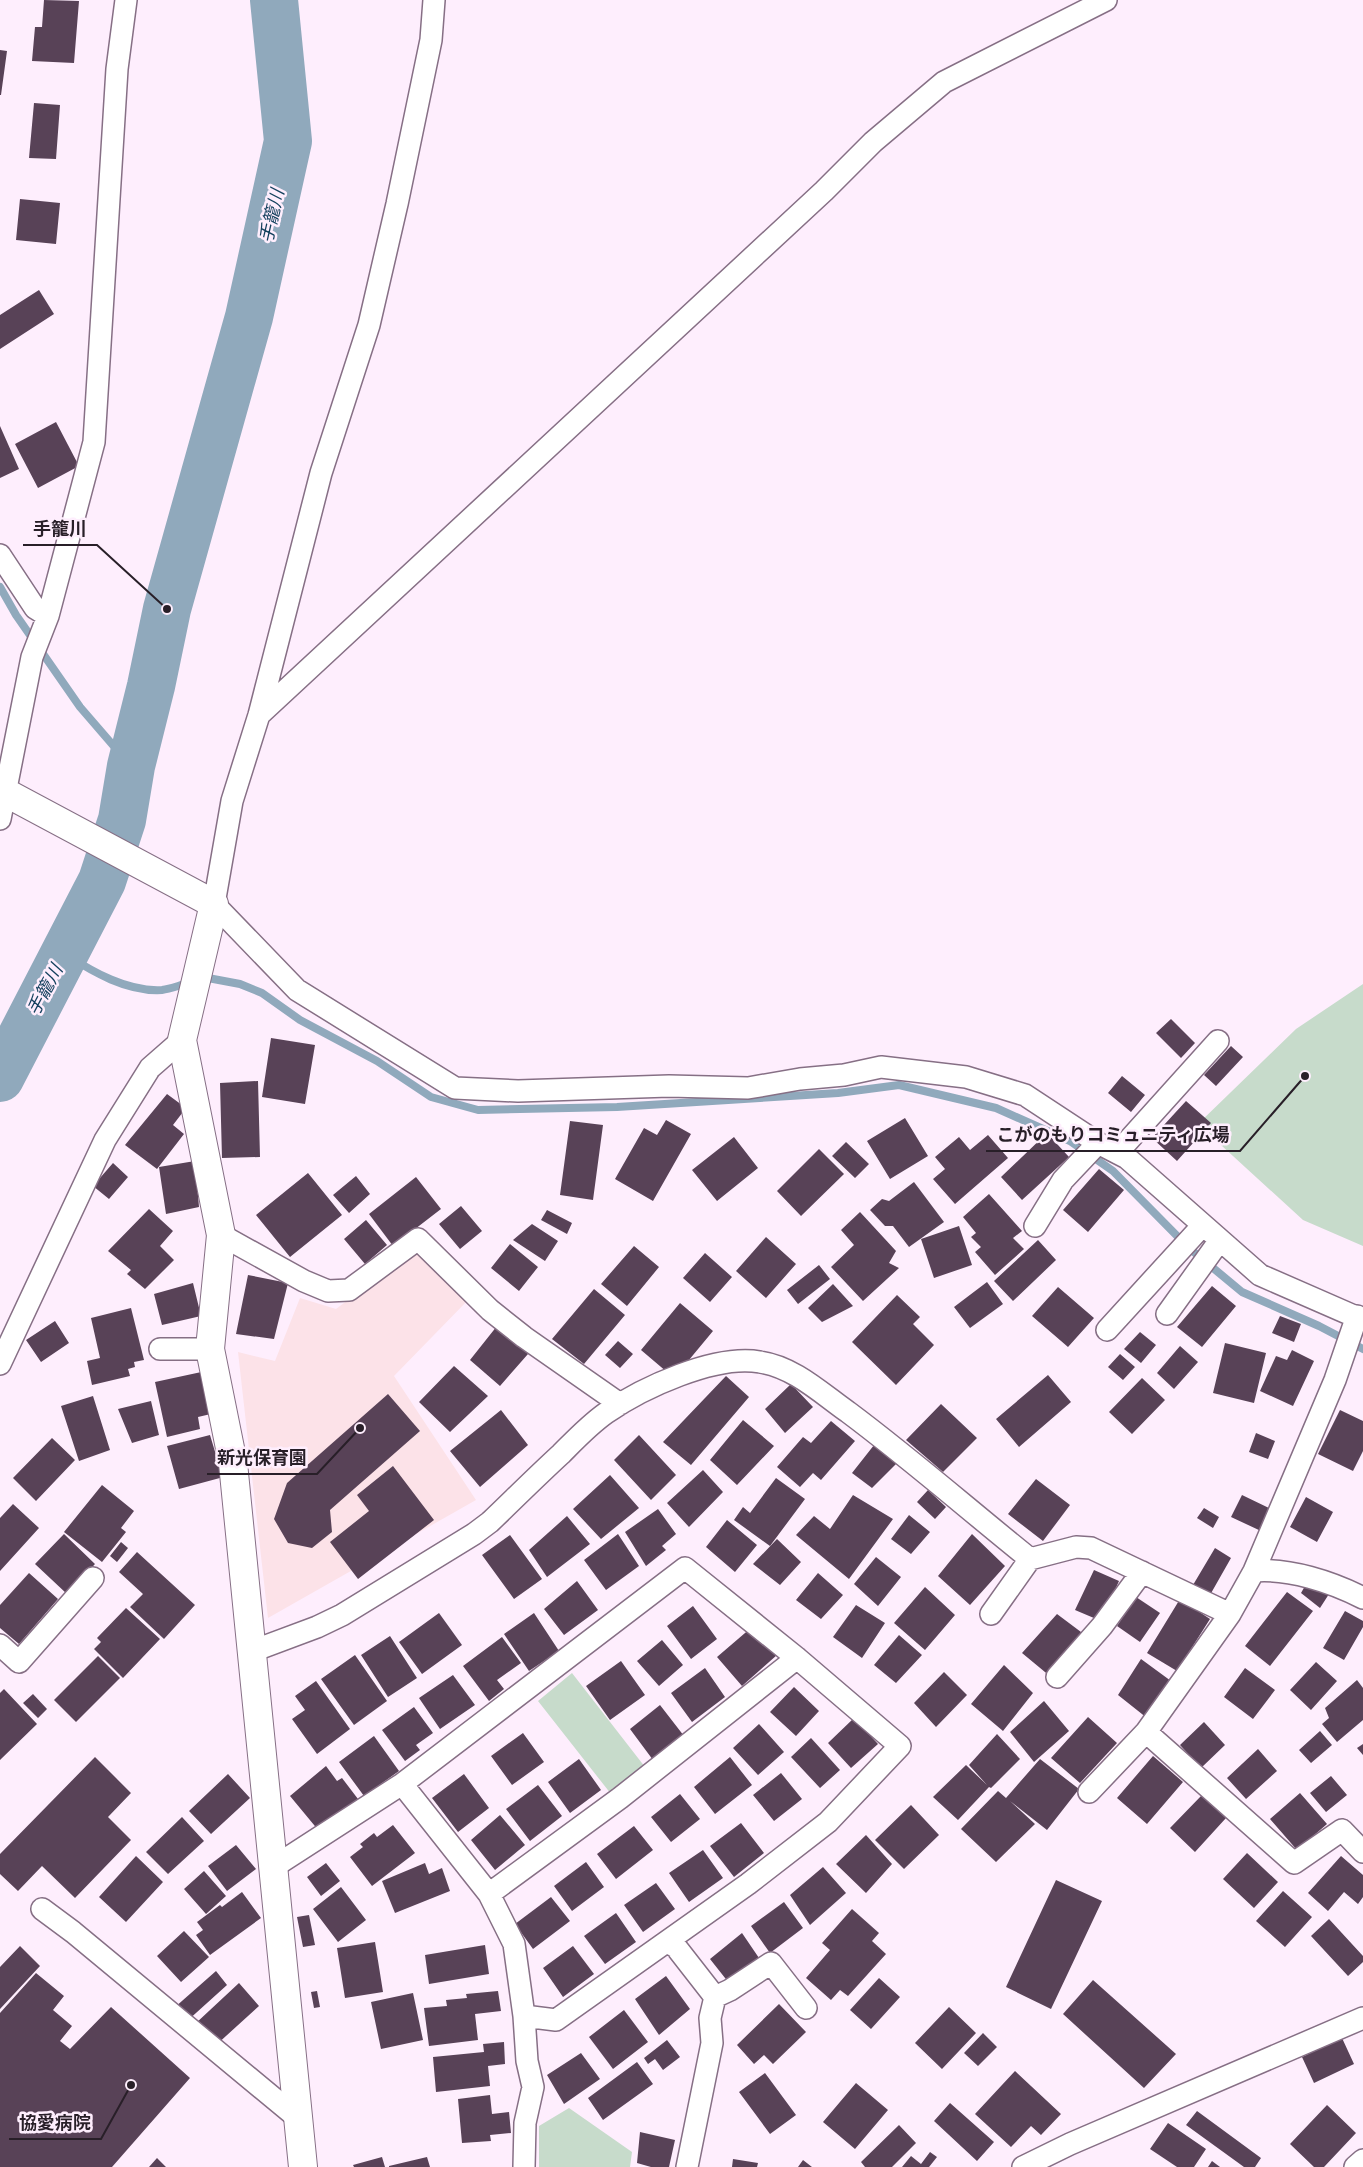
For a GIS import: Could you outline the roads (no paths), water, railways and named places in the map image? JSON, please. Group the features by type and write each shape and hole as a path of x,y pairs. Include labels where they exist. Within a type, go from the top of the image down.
{"street":[{"path":"126,0 117,69 94,442 45,624 32,657 3,802 214,904 298,990 456,1088 518,1091 669,1086 748,1088 800,1079 844,1075 882,1067 966,1077 1025,1095 1098,1143 1118,1152 1217,1243 1260,1275 1358,1320 1254,1571 1230,1614 1146,1732 1089,1792"},
{"path":"303,2167 300,2120 272,1868 232,1463 210,1348 221,1235 182,1040 214,904 232,801 259,715 321,472 369,325 397,204 431,40 434,0"},
{"path":"259,715 824,191 873,142 919,102 944,82 1106,0"},
{"path":"0,555 45,624"},
{"path":"0,1364 105,1140 150,1068 182,1040"},
{"path":"1118,1152 1218,1042"},
{"path":"1035,1226 1063,1180 1098,1143"},
{"path":"1107,1330 1201,1229"},
{"path":"221,1235 328,1291 349,1290 418,1239 490,1310 524,1337 620,1404"},
{"path":"1167,1314 1217,1243"},
{"path":"160,1349 210,1348"},
{"path":"250,1652 317,1628 342,1615 474,1534 490,1522 587,1429 620,1404 697,1369 725,1362 744,1360 761,1362 785,1369 806,1382 895,1447 1030,1559"},
{"path":"991,1614 1030,1559 1083,1546 1091,1548 1230,1614"},
{"path":"272,1868 402,1784 685,1568 797,1658 900,1746 828,1822 748,1884 668,1942 556,2020 524,2016"},
{"path":"1254,1571 1271,1569 1337,1585 1363,1598"},
{"path":"1057,1677 1102,1626 1142,1572"},
{"path":"0,1646 20,1662 93,1578"},
{"path":"489,1894 620,1798 797,1658"},
{"path":"1146,1732 1294,1863 1342,1830 1363,1852"},
{"path":"402,1784 489,1894 514,1944 524,2016 527,2061 533,2087 525,2123 524,2167"},
{"path":"42,1909 73,1932 300,2120"},
{"path":"668,1942 676,1947 715,1997"},
{"path":"715,1997 730,1990 771,1963 806,2008"},
{"path":"687,2167 712,2042 710,2018 715,1997"},
{"path":"1023,2167 1079,2140 1363,2018"},
{"path":"1355,2167 1363,2160"}],"waterway":[{"name":"手籠川","path":"0,1078 102,881 122,820 131,766 151,686 167,609 249,317 288,141 274,0"},
{"path":"0,587 16,615 80,707 131,766"},
{"path":"65,954 111,980 136,988 162,990 189,983"},
{"path":"202,980 208,978 240,984 262,993 300,1020 377,1061 431,1097 478,1110 617,1107 838,1093 899,1085 996,1108 1070,1141 1113,1171 1189,1248 1242,1292 1319,1326 1363,1349"}],"place":[{"name":"手籠川","path":"167,609"},
{"name":"こがのもりコミュニティ広場","path":"1305,1076"},
{"name":"新光保育園","path":"360,1428"},
{"name":"協愛病院","path":"131,2085"}]}
